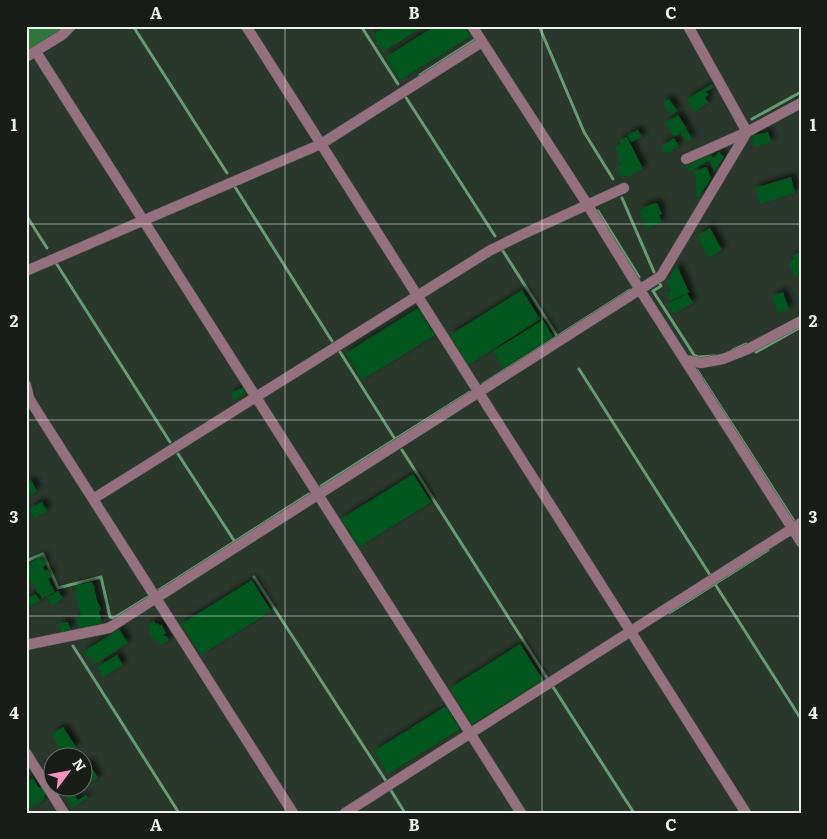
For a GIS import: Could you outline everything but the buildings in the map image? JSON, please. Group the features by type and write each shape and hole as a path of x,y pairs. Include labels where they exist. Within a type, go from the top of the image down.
{"street":[{"path":"26,57 62,35 70,26"},
{"path":"246,26 746,813"},
{"path":"472,26 685,360 796,526 801,542"},
{"path":"688,26 747,132"},
{"path":"26,271 321,144 482,42"},
{"path":"36,52 520,813"},
{"path":"686,159 747,132 801,103"},
{"path":"26,645 109,628 661,276 747,132"},
{"path":"93,498 489,251 624,188"},
{"path":"685,360 701,363 723,359 748,349 801,321"},
{"path":"26,385 33,405 293,813"},
{"path":"345,813 796,526"},
{"path":"26,753 64,813"}],"shaded area":[{"path":"26,26 67,26 26,54"}],"waterway":[{"path":"133,26 227,173"},
{"path":"361,26 398,84"},
{"path":"539,26 584,132 613,179"},
{"path":"420,75 476,39"},
{"path":"752,119 801,92"},
{"path":"405,96 495,236"},
{"path":"235,187 332,341"},
{"path":"622,198 654,272"},
{"path":"598,211 639,277"},
{"path":"26,215 47,248"},
{"path":"503,251 557,336"},
{"path":"56,263 170,442"},
{"path":"660,284 661,286 653,291 694,355 698,357 715,356"},
{"path":"483,384 630,290"},
{"path":"756,352 801,327"},
{"path":"733,350 746,344"},
{"path":"340,352 395,439"},
{"path":"579,369 710,575"},
{"path":"697,370 794,521"},
{"path":"321,486 470,392"},
{"path":"402,450 547,678"},
{"path":"178,454 235,542"},
{"path":"159,590 309,494"},
{"path":"669,613 768,550"},
{"path":"26,561 43,554 58,588 101,577 110,617 114,618 148,597"},
{"path":"254,577 386,781"},
{"path":"715,584 801,719"},
{"path":"73,646 179,813"},
{"path":"553,687 634,813"},
{"path":"390,789 405,813"}]}
